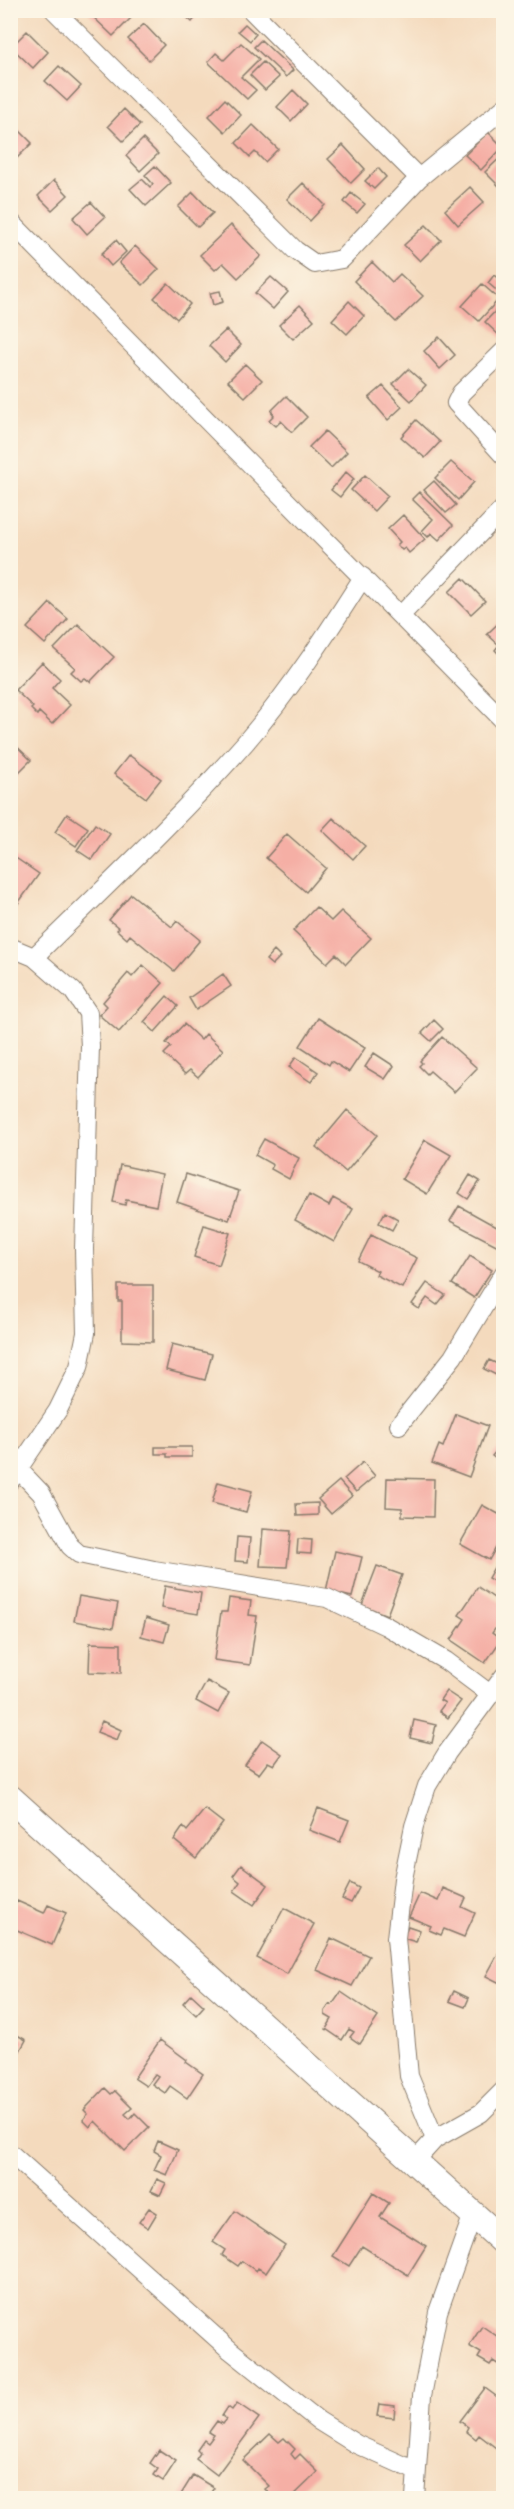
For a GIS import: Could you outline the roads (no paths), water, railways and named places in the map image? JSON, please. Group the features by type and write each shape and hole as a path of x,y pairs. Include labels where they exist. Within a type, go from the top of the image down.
{"street":[{"path":"54,10 295,250 315,264 342,259 419,178 502,112"},
{"path":"251,10 419,178"},
{"path":"10,221 504,721"},
{"path":"504,351 461,393 456,403 504,456"},
{"path":"401,615 504,508"},
{"path":"34,957 136,858 245,743 319,645 363,577"},
{"path":"10,947 34,957 73,991 88,1013 90,1046 85,1189 86,1333 79,1367 58,1410 15,1475 41,1493 70,1546 79,1554 154,1570 327,1598 386,1626 446,1661 490,1694"},
{"path":"399,1425 453,1356 504,1273"},
{"path":"435,2139 410,2076 396,1938 399,1915 414,1826 428,1786 447,1753 504,1676"},
{"path":"10,1798 504,2242"},
{"path":"415,2160 435,2139 481,2113 504,2090"},
{"path":"10,2153 230,2350 319,2421 356,2444 416,2471"},
{"path":"415,2499 422,2396 438,2313 473,2214"}]}
